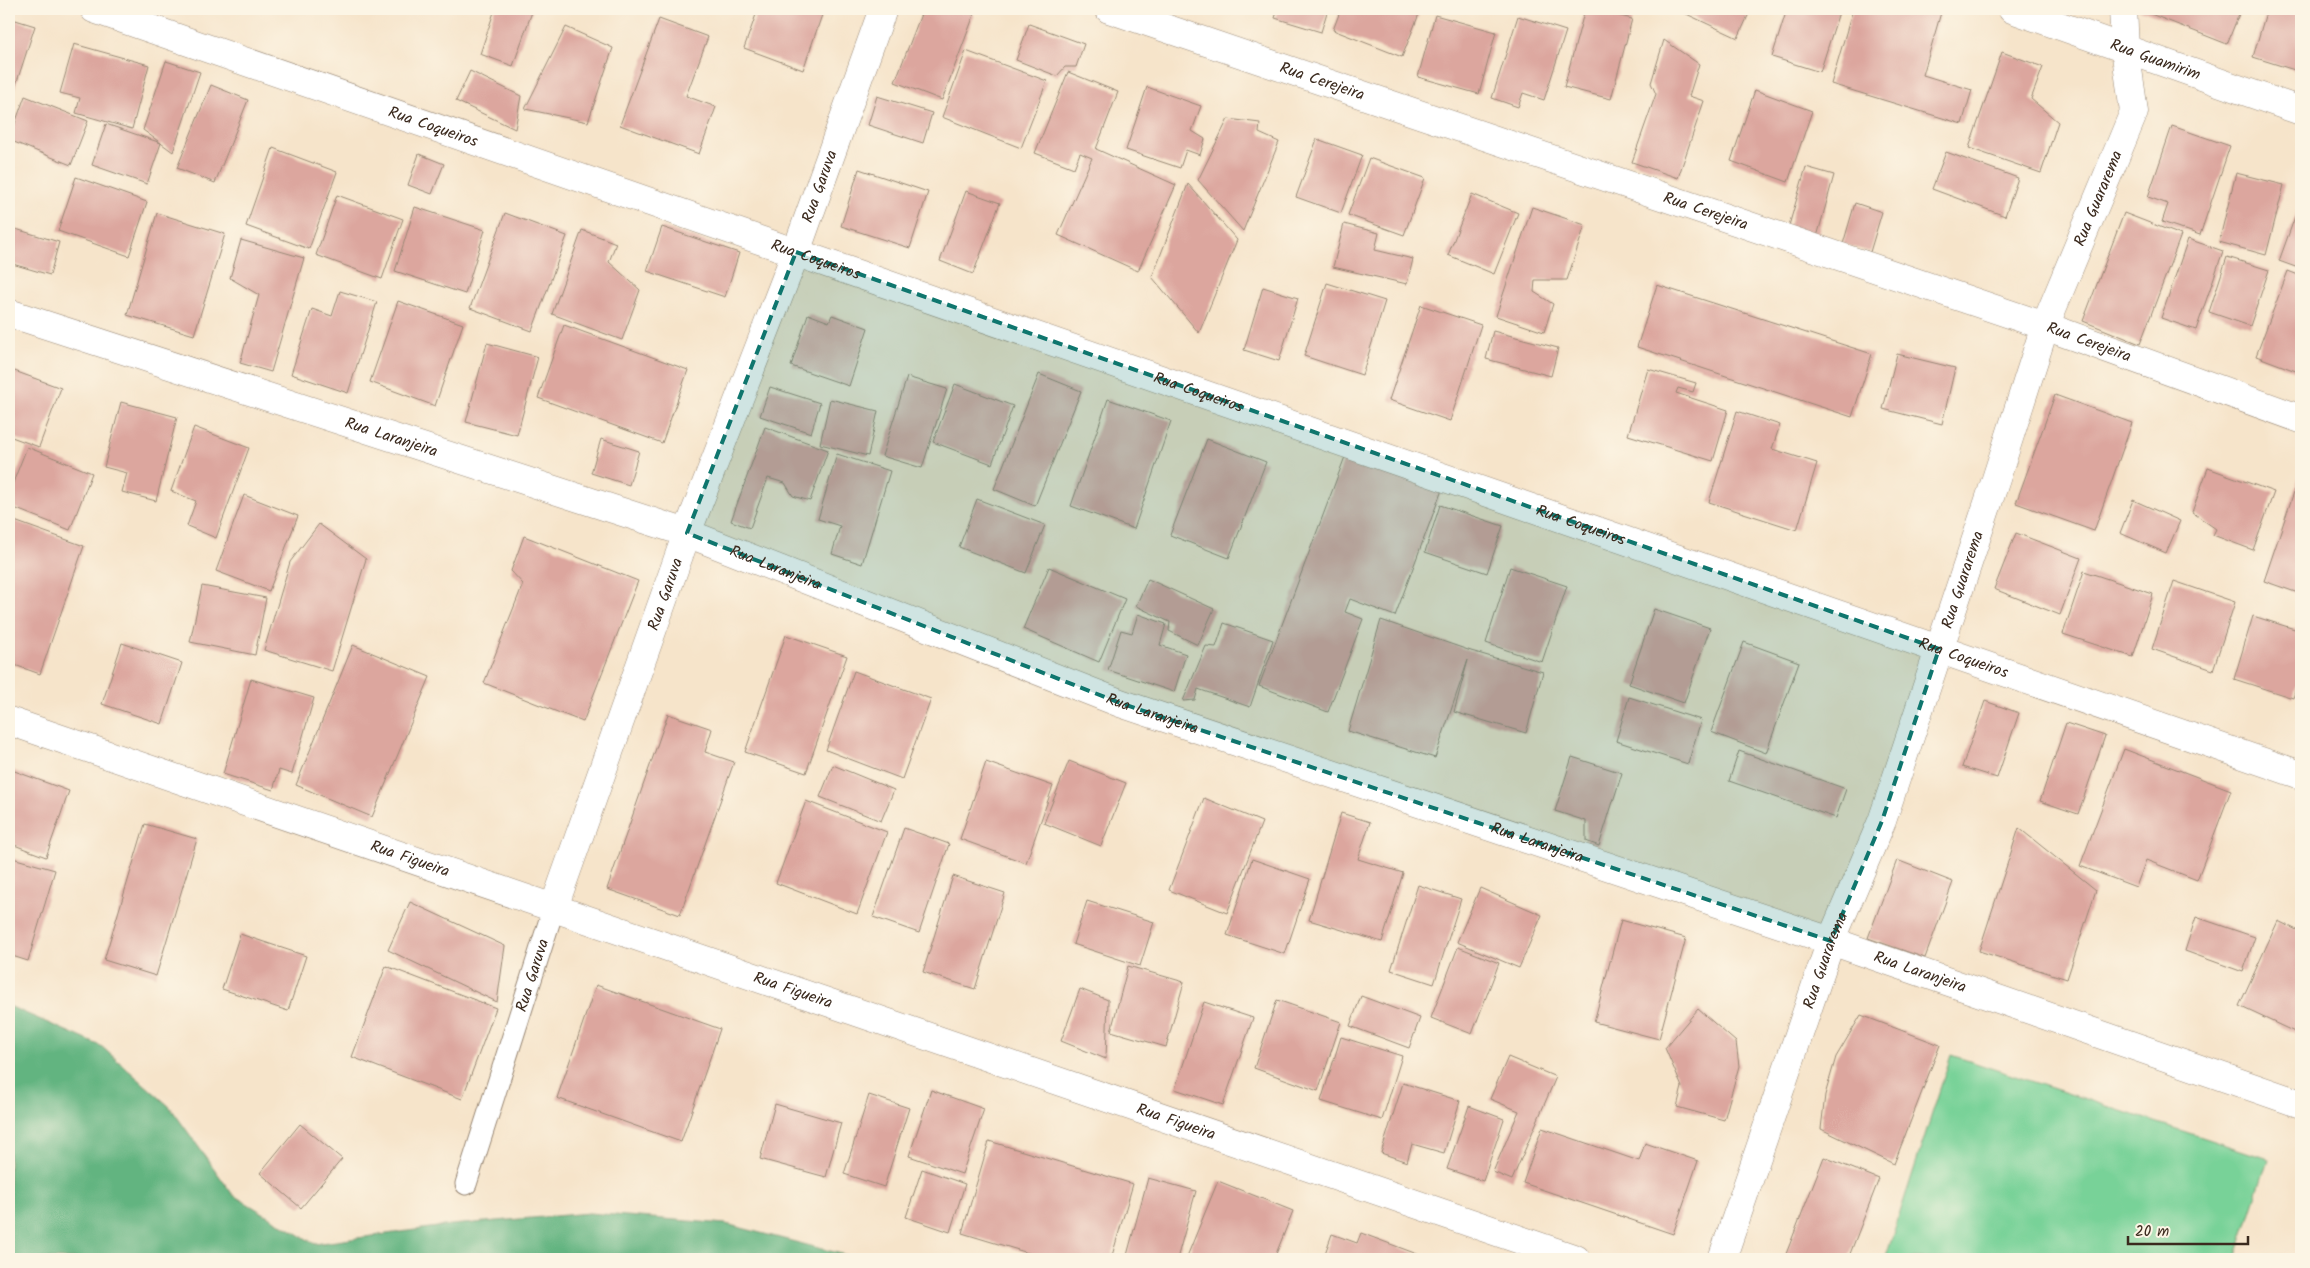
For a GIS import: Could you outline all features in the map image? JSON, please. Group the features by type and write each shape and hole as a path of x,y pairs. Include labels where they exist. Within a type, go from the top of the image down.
{"street":[{"name":"Rua Coqueiros","path":"94,9 2301,775"},
{"name":"Rua Garuva","path":"554,907 687,533 796,252 883,9"},
{"name":"Rua Cerejeira","path":"1109,9 2044,326 2301,418"},
{"name":"Rua Guamirim","path":"2012,9 2301,111"},
{"name":"Rua Guararema","path":"1722,1259 1832,941 1882,821 2044,326 2134,112 2125,48 2123,9"},
{"name":"Rua Laranjeira","path":"9,313 687,533 1120,703 1832,941 2301,1104"},
{"name":"Rua Figueira","path":"9,721 1576,1259"}],"lane":[{"name":"Rua Garuva","path":"466,1184 554,907"}],"highlighted area":[{"path":"796,252 1939,649 1882,821 1831,941 1120,703 687,533"}],"green space":[{"path":"9,1006 101,1046 170,1107 233,1195 315,1244 451,1225 589,1213 726,1224 861,1259 9,1259"},
{"path":"1951,1055 2268,1159 2236,1259 1885,1259"}],"building":[{"path":"495,9 533,9 513,66 480,54"},
{"path":"758,9 824,9 803,70 744,48"},
{"path":"923,9 958,9 974,15 942,100 895,82"},
{"path":"1278,9 1328,9 1321,32 1275,18"},
{"path":"1341,9 1421,9 1402,57 1333,30"},
{"path":"1585,9 1594,9 1632,19 1611,99 1564,87"},
{"path":"1681,9 1751,9 1738,38 1680,11"},
{"path":"1787,9 1840,9 1820,72 1772,57"},
{"path":"1853,9 1942,9 1923,75 1972,90 1962,124 1831,84"},
{"path":"2138,9 2241,9 2227,44"},
{"path":"2267,9 2301,9 2301,72 2253,57"},
{"path":"1435,15 1496,32 1479,94 1418,77"},
{"path":"1518,16 1566,31 1544,100 1523,93 1518,107 1492,98"},
{"path":"9,18 35,26 9,106"},
{"path":"659,19 708,37 686,96 716,107 699,154 620,125"},
{"path":"1029,24 1084,44 1076,67 1065,67 1057,76 1016,60"},
{"path":"566,27 613,48 588,122 525,109"},
{"path":"1664,40 1699,64 1689,96 1704,101 1678,178 1632,162 1656,94 1651,83"},
{"path":"74,44 149,65 132,129 76,113 80,98 60,93"},
{"path":"966,51 1047,81 1021,148 942,117"},
{"path":"2002,52 2043,67 2031,99 2058,122 2041,173 1969,148"},
{"path":"166,61 200,72 173,152 143,130"},
{"path":"470,71 521,96 515,129 456,101"},
{"path":"1068,72 1118,92 1096,149 1176,185 1138,271 1058,235 1092,158 1080,153 1074,168 1035,153"},
{"path":"211,85 248,100 215,183 177,168"},
{"path":"1147,87 1201,106 1192,131 1205,139 1200,155 1186,150 1180,168 1126,150"},
{"path":"1755,90 1812,111 1788,182 1731,161"},
{"path":"25,96 88,121 71,165 9,140"},
{"path":"877,96 932,113 923,143 868,125"},
{"path":"1228,119 1260,123 1259,133 1279,142 1243,231 1198,180"},
{"path":"106,124 161,143 147,184 92,165"},
{"path":"2172,126 2230,146 2200,235 2162,222 2168,204 2148,197"},
{"path":"1317,139 1362,155 1341,213 1296,197"},
{"path":"273,148 337,172 309,249 246,226"},
{"path":"1946,152 2018,178 2005,216 1932,189"},
{"path":"419,154 444,164 432,194 408,185"},
{"path":"1369,158 1425,178 1404,235 1348,215"},
{"path":"1806,167 1834,175 1817,237 1788,229"},
{"path":"859,169 928,192 910,248 841,226"},
{"path":"2236,173 2284,185 2266,255 2219,242"},
{"path":"76,177 147,202 129,256 58,231"},
{"path":"1188,184 1237,240 1199,333 1152,277"},
{"path":"966,191 1000,203 973,274 940,261"},
{"path":"1472,194 1518,213 1494,274 1448,255"},
{"path":"337,195 403,219 382,279 316,255"},
{"path":"2301,200 2301,269 2279,261"},
{"path":"1855,203 1882,212 1870,252 1843,244"},
{"path":"415,207 485,230 465,294 395,271"},
{"path":"1532,207 1585,225 1567,280 1535,280 1534,292 1553,304 1544,332 1496,316"},
{"path":"157,213 225,234 194,335 127,315"},
{"path":"505,213 567,236 532,331 470,308"},
{"path":"2124,213 2181,235 2140,344 2083,321"},
{"path":"1344,224 1379,233 1375,250 1413,259 1407,284 1333,267"},
{"path":"9,227 59,242 50,275 9,263"},
{"path":"662,227 739,253 725,297 647,271"},
{"path":"582,230 616,243 609,262 640,290 622,340 552,314"},
{"path":"2188,239 2223,251 2196,330 2161,318"},
{"path":"241,240 304,258 271,372 240,363 259,295 230,278"},
{"path":"2227,257 2269,270 2250,326 2209,312"},
{"path":"2288,271 2301,276 2301,373 2256,356"},
{"path":"1327,283 1385,301 1362,375 1304,356"},
{"path":"1657,285 1872,354 1852,417 1637,347"},
{"path":"1263,287 1298,298 1279,361 1244,350"},
{"path":"340,291 377,302 348,393 291,374 312,309 332,316"},
{"path":"398,301 463,324 435,406 370,382"},
{"path":"1421,305 1481,325 1450,421 1389,400"},
{"path":"808,314 829,322 832,315 868,328 849,386 791,366"},
{"path":"564,325 688,370 662,443 538,398"},
{"path":"1493,331 1558,348 1551,376 1486,359"},
{"path":"487,343 538,357 517,435 466,422"},
{"path":"1897,354 1955,368 1942,424 1883,409"},
{"path":"9,369 61,388 39,447 9,436"},
{"path":"1648,369 1696,383 1693,392 1678,388 1676,393 1728,410 1713,461 1628,435"},
{"path":"1039,374 1081,391 1035,506 994,489"},
{"path":"907,377 947,389 922,468 882,456"},
{"path":"955,384 1013,406 992,464 933,442"},
{"path":"770,387 820,403 811,433 760,416"},
{"path":"2055,395 2132,423 2094,531 2016,503"},
{"path":"830,399 878,411 868,456 820,444"},
{"path":"1108,399 1171,421 1134,529 1071,506"},
{"path":"121,402 177,417 156,501 122,492 127,473 104,467"},
{"path":"1737,411 1780,425 1772,449 1817,463 1797,530 1709,502"},
{"path":"194,427 249,448 216,538 187,526 196,501 171,491"},
{"path":"765,427 828,450 810,501 793,496 785,483 768,478 750,528 731,521"},
{"path":"601,439 639,451 629,485 591,473"},
{"path":"1207,439 1266,462 1229,558 1170,535"},
{"path":"27,447 92,473 70,530 9,506 9,493"},
{"path":"837,454 890,471 862,564 832,554 840,526 818,519"},
{"path":"1346,454 1442,490 1395,616 1350,599 1345,612 1363,619 1328,712 1259,686"},
{"path":"2208,468 2274,492 2253,550 2213,535 2216,529 2192,512"},
{"path":"2301,474 2301,594 2264,581"},
{"path":"244,495 298,516 269,591 216,571"},
{"path":"977,499 1045,525 1026,573 959,547"},
{"path":"2133,500 2180,521 2166,553 2120,533"},
{"path":"1440,505 1503,526 1487,573 1425,552"},
{"path":"9,519 84,546 40,674 9,663"},
{"path":"319,524 366,559 332,671 264,650 290,562"},
{"path":"2016,533 2081,558 2060,615 1994,589"},
{"path":"524,536 638,581 583,722 484,683 523,584 511,571"},
{"path":"1049,567 1125,599 1099,662 1023,629"},
{"path":"1510,567 1567,586 1542,662 1486,643"},
{"path":"2084,571 2153,594 2133,657 2063,634"},
{"path":"1148,579 1214,609 1198,645 1169,631 1170,622 1136,606"},
{"path":"2174,581 2235,602 2213,670 2152,649"},
{"path":"202,586 266,598 255,655 190,642"},
{"path":"1654,609 1710,628 1684,703 1629,684"},
{"path":"1138,614 1166,624 1160,645 1186,654 1174,692 1108,670 1121,630 1132,633"},
{"path":"2253,616 2301,631 2301,671 2293,698 2234,679"},
{"path":"1381,620 1471,651 1543,672 1526,733 1454,712 1468,660 1435,758 1348,731"},
{"path":"1224,623 1273,640 1250,707 1198,689 1195,700 1183,701 1206,646 1216,647"},
{"path":"786,635 847,656 806,773 745,752"},
{"path":"1744,642 1799,662 1766,753 1711,732"},
{"path":"122,643 182,663 162,724 102,704"},
{"path":"353,645 430,677 372,817 296,785"},
{"path":"854,671 931,699 902,779 826,750"},
{"path":"251,679 314,698 292,774 279,770 273,790 223,774"},
{"path":"1629,697 1701,720 1688,764 1616,741"},
{"path":"1985,701 2019,713 1997,778 1962,767"},
{"path":"668,714 712,729 705,752 734,762 680,915 607,889"},
{"path":"2066,723 2105,736 2078,814 2040,801"},
{"path":"2124,749 2231,790 2197,880 2146,860 2136,887 2080,866"},
{"path":"1739,751 1846,789 1836,818 1729,781"},
{"path":"1572,757 1622,773 1599,846 1586,841 1586,821 1555,811"},
{"path":"1069,761 1126,783 1101,846 1044,823"},
{"path":"986,762 1053,786 1026,863 960,839"},
{"path":"833,765 894,790 881,821 820,797"},
{"path":"9,769 69,791 46,857 9,843"},
{"path":"1204,798 1262,822 1227,913 1169,890"},
{"path":"806,801 887,832 857,914 776,883"},
{"path":"1341,813 1370,822 1358,859 1403,873 1382,942 1309,920"},
{"path":"145,824 197,839 156,976 104,960"},
{"path":"904,828 949,844 919,933 873,917"},
{"path":"2019,828 2096,890 2067,979 1979,951"},
{"path":"9,857 55,870 28,961 9,955"},
{"path":"1252,859 1310,879 1285,954 1227,935"},
{"path":"1897,860 1953,882 1925,958 1868,938"},
{"path":"953,876 1005,893 975,989 923,972"},
{"path":"1418,885 1461,899 1434,984 1391,970"},
{"path":"1480,888 1542,915 1519,968 1457,942"},
{"path":"1087,901 1154,922 1140,966 1073,944"},
{"path":"410,902 505,946 497,1002 388,950"},
{"path":"2196,917 2255,937 2243,972 2185,951"},
{"path":"1621,920 1686,938 1659,1039 1594,1022"},
{"path":"2278,921 2301,932 2301,1035 2239,1006"},
{"path":"240,934 306,956 288,1011 222,989"},
{"path":"1458,947 1499,963 1472,1034 1431,1018"},
{"path":"386,966 496,1008 462,1099 352,1057"},
{"path":"1128,966 1184,982 1166,1047 1111,1031"},
{"path":"596,985 720,1029 681,1142 557,1098"},
{"path":"1080,989 1108,1000 1106,1059 1061,1041"},
{"path":"1361,996 1420,1018 1409,1048 1350,1026"},
{"path":"1277,1000 1341,1022 1318,1091 1254,1068"},
{"path":"1204,1002 1253,1018 1223,1105 1175,1089"},
{"path":"1698,1009 1736,1042 1739,1066 1724,1120 1677,1107 1682,1087 1665,1048"},
{"path":"1861,1015 1940,1045 1894,1164 1821,1129 1825,1095 1836,1057"},
{"path":"1341,1037 1402,1056 1382,1120 1321,1101"},
{"path":"1508,1057 1556,1077 1512,1180 1493,1172 1519,1111 1490,1099"},
{"path":"1403,1083 1460,1101 1444,1153 1412,1144 1407,1162 1381,1153"},
{"path":"931,1090 984,1109 962,1174 909,1156"},
{"path":"869,1095 909,1108 884,1187 844,1174"},
{"path":"775,1104 841,1123 826,1177 760,1159"},
{"path":"1469,1106 1504,1119 1483,1181 1447,1169"},
{"path":"300,1124 342,1159 301,1208 260,1173"},
{"path":"1542,1128 1639,1161 1645,1143 1698,1161 1673,1234 1523,1183"},
{"path":"989,1141 1133,1184 1111,1259 1048,1259 962,1233"},
{"path":"1824,1157 1879,1179 1848,1259 1784,1259"},
{"path":"922,1169 965,1184 950,1232 906,1217"},
{"path":"1148,1178 1196,1191 1177,1259 1126,1259"},
{"path":"1218,1181 1293,1211 1274,1259 1186,1259"},
{"path":"1361,1233 1425,1257 1424,1259 1323,1259 1332,1234 1357,1243"}]}
